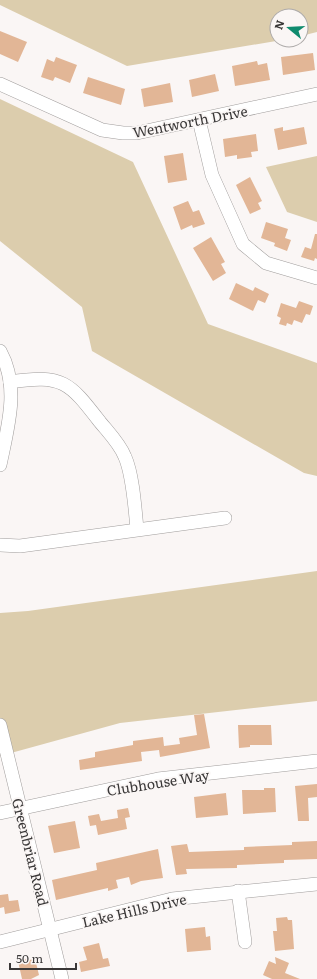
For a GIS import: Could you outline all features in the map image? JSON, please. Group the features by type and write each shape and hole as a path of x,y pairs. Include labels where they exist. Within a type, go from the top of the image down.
{"street":[{"name":"Wentworth Drive","path":"0,84 102,130 123,133 137,133 317,94"},
{"path":"199,120 212,175 242,244 266,262 317,278"},
{"path":"0,351 8,370 12,403 0,465"},
{"path":"10,382 39,378 52,380 71,389 82,400 126,457 138,529"},
{"path":"0,546 20,546 225,518"},
{"name":"Greenbriar Road","path":"0,725 62,979"},
{"name":"Clubhouse Way","path":"0,813 158,779 317,761"},
{"name":"Lake Hills Drive","path":"0,942 172,899 317,884"},
{"path":"238,891 245,942"}],"shaded area":[{"path":"0,0 317,0 317,32 309,34 309,8 269,8 269,42 127,66 0,5"},
{"path":"0,99 133,162 208,324 317,363 317,476 304,473 92,351 82,307 0,241"},
{"path":"317,156 317,222 287,212 266,167"},
{"path":"317,571 317,701 120,723 0,756 0,613 28,611"}],"building":[{"path":"0,31 27,42 18,62 0,54"},
{"path":"313,53 315,70 283,75 281,57"},
{"path":"56,57 77,65 70,83 55,77 53,81 41,77 47,59 54,62"},
{"path":"257,61 258,65 267,63 270,80 235,86 232,66"},
{"path":"215,74 219,91 192,97 189,80"},
{"path":"88,77 125,89 121,105 83,93"},
{"path":"170,83 173,102 144,107 141,89"},
{"path":"283,127 283,131 304,127 307,144 278,150 274,129"},
{"path":"256,134 258,151 251,152 252,157 237,159 237,155 225,157 223,139"},
{"path":"183,153 187,180 168,183 164,156"},
{"path":"250,177 262,201 258,203 261,209 250,214 236,185"},
{"path":"188,201 193,212 199,210 205,224 193,228 192,225 181,230 173,207"},
{"path":"266,222 288,229 285,238 291,240 287,251 274,246 275,243 261,238"},
{"path":"315,234 317,234 317,259 315,258 314,261 301,257 305,247 311,249"},
{"path":"211,237 225,262 221,264 226,273 213,281 193,248"},
{"path":"236,283 253,291 255,287 269,294 265,303 258,300 253,311 229,299"},
{"path":"299,301 313,306 310,315 306,314 302,323 294,320 292,325 287,323 286,326 279,324 281,318 277,316 281,303 296,308"},
{"path":"204,714 210,748 160,757 159,750 141,752 142,761 80,770 79,760 95,757 95,752 133,745 133,741 163,737 164,746 180,744 179,738 197,735 194,715"},
{"path":"238,725 271,725 272,745 250,745 250,747 239,748"},
{"path":"317,784 317,797 308,798 309,821 298,821 295,786"},
{"path":"264,788 275,788 276,812 243,814 242,790 264,790"},
{"path":"226,793 228,815 196,818 194,797"},
{"path":"128,808 130,817 125,818 127,829 98,835 96,825 90,826 88,816 99,814 101,821 118,818 117,810"},
{"path":"75,821 80,848 54,853 48,826"},
{"path":"317,841 317,859 284,860 284,863 237,865 237,868 186,869 187,874 176,875 171,846 187,844 189,852 244,850 244,847 292,845 292,842"},
{"path":"158,849 163,878 141,881 131,885 129,877 116,880 118,888 108,891 108,888 56,900 52,880 97,870 96,863"},
{"path":"8,894 9,901 18,900 20,911 5,914 4,907 0,908 0,895"},
{"path":"287,917 288,920 292,920 294,949 275,951 273,931 277,931 276,918"},
{"path":"205,927 206,937 210,936 211,950 187,952 185,929"},
{"path":"99,943 103,959 108,958 110,966 81,972 79,962 87,960 83,947"},
{"path":"275,957 289,963 285,973 300,979 272,979 263,975 269,961 276,964"},
{"path":"29,958 29,960 35,959 39,975 31,979 22,979 18,961"}]}
